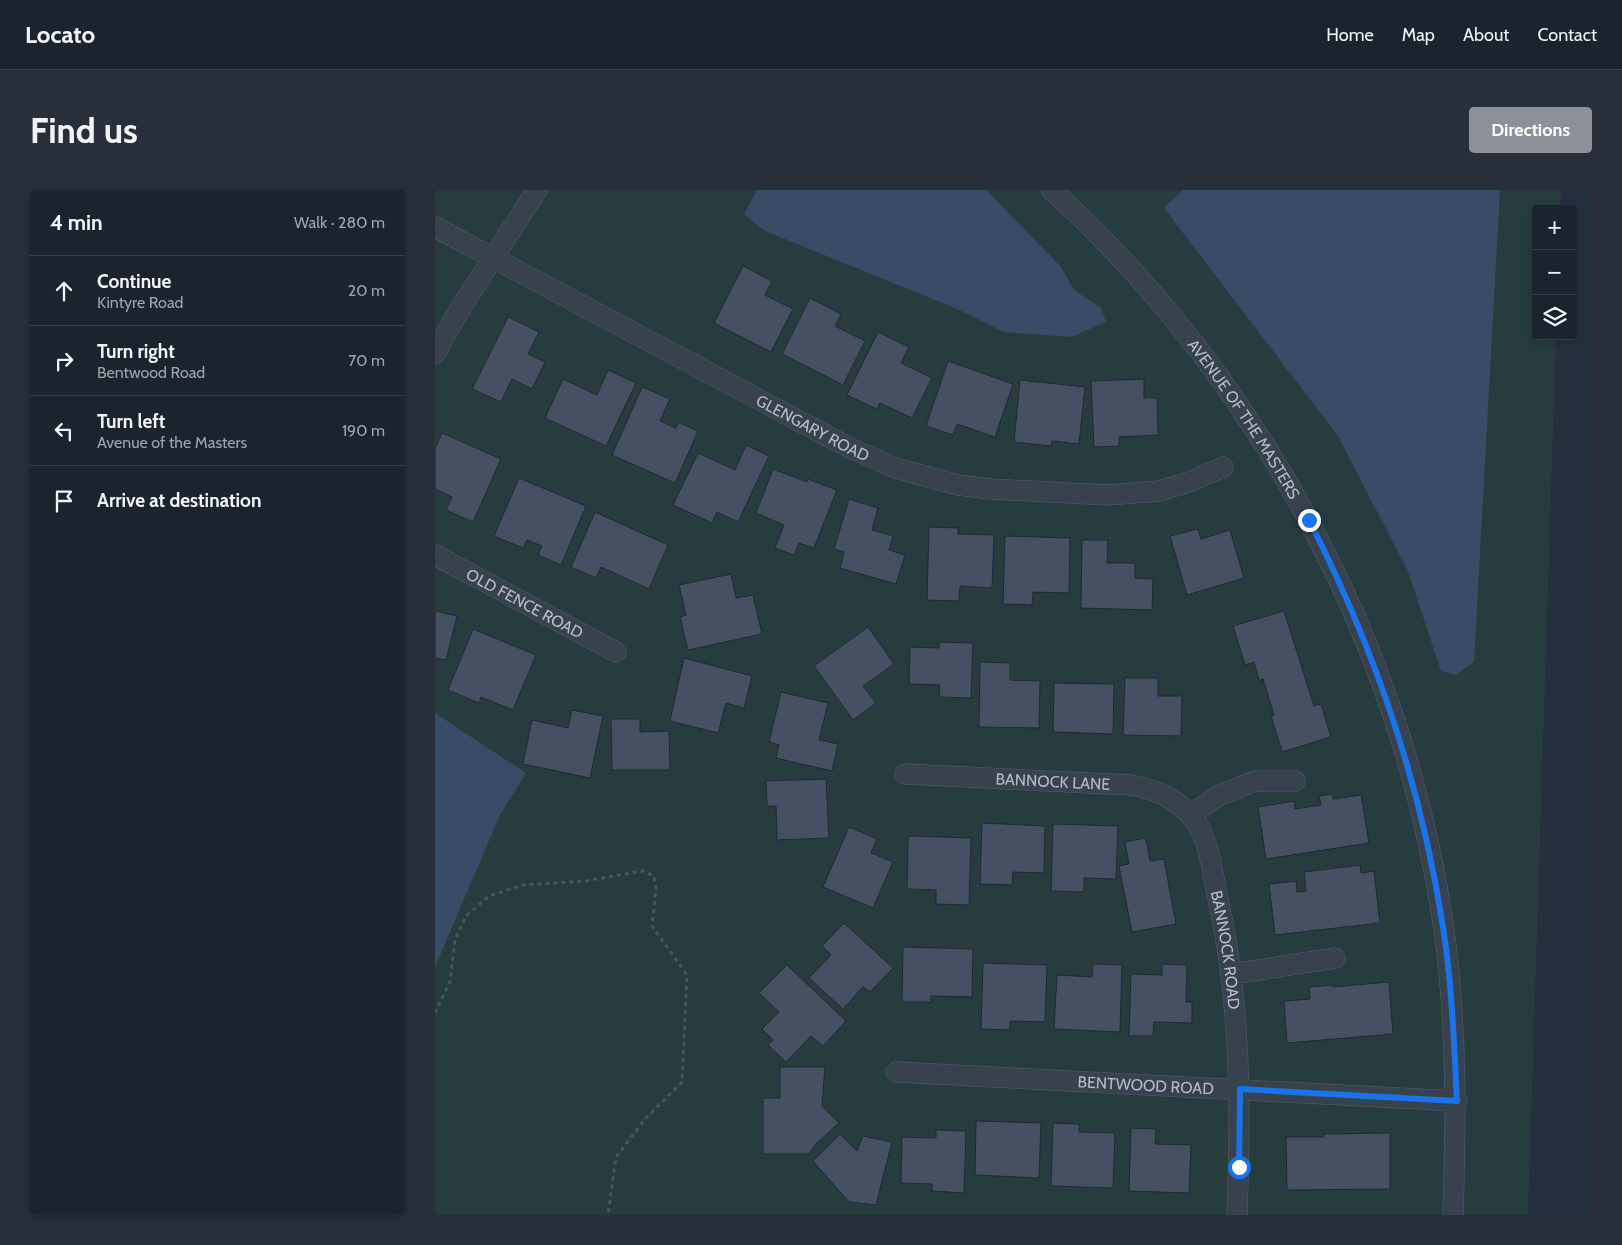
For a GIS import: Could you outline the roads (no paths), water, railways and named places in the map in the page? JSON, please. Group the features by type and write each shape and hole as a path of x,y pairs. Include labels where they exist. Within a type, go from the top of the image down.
{"street":[{"path":"435,354 537,190"},
{"name":"AVENUE OF THE MASTERS","path":"1052,190 1135,273 1173,317 1221,379 1264,443 1309,520 1359,627 1403,746 1429,851 1443,928 1452,1006 1457,1101 1453,1215"},
{"name":"GLENGARY ROAD","path":"435,227 850,448 895,468 942,481 990,489 1125,495 1159,491 1192,481 1223,467"},
{"name":"OLD FENCE ROAD","path":"435,555 616,652"},
{"name":"BANNOCK LANE","path":"905,774 1131,785 1161,793 1174,800 1190,815"},
{"path":"1190,815 1220,795 1255,781 1295,781"},
{"name":"BANNOCK ROAD","path":"1190,815 1201,830 1206,844 1221,910 1231,974 1240,1089 1237,1215"},
{"path":"1231,974 1335,958"},
{"name":"BENTWOOD ROAD","path":"896,1072 1457,1101"}],"water":[{"path":"757,190 986,190 1061,267 1074,290 1101,308 1106,322 1071,337 1004,332 957,309 763,230 744,214"},
{"path":"1183,190 1500,190 1474,662 1456,675 1441,671 1408,571 1338,436 1164,208"},
{"path":"435,713 526,773 500,815 435,967"}]}
